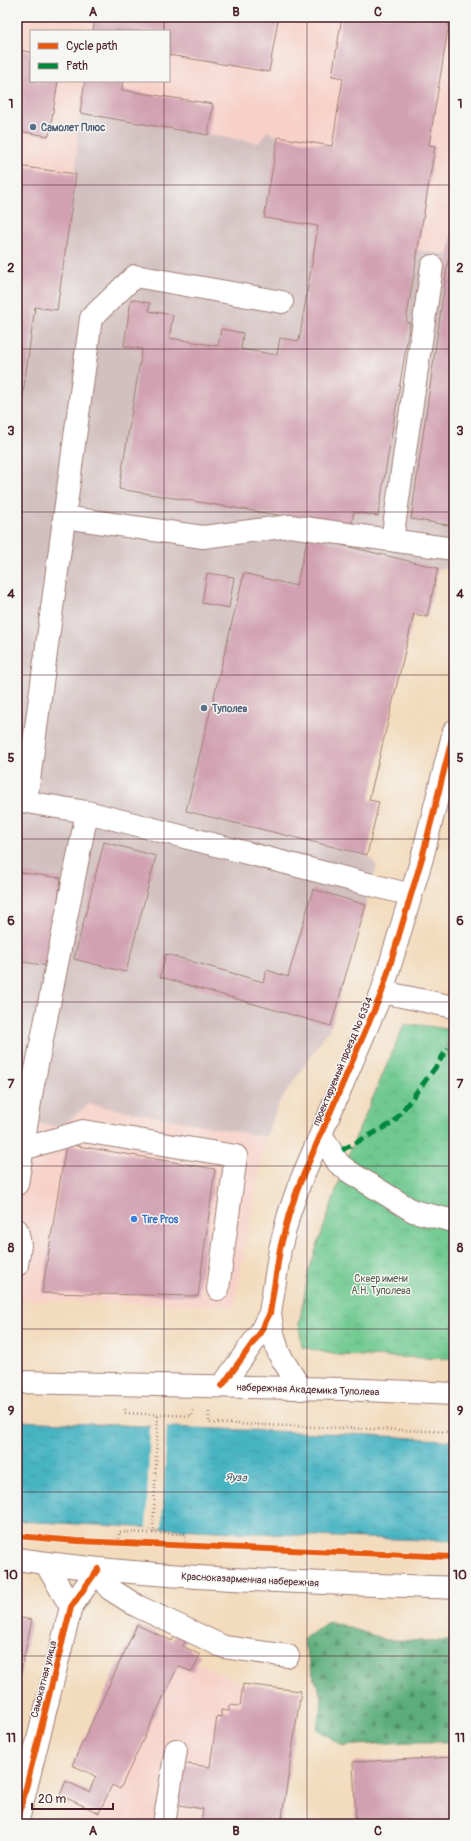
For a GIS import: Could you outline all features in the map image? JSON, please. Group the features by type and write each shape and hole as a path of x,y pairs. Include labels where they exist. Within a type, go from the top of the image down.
{"street":[{"path":"392,540 432,266"},
{"path":"282,302 134,276 91,318 26,802 87,812 411,894"},
{"path":"64,517 204,537 290,526 454,549"},
{"name":"проектируемый проезд № 6334","path":"301,1389 279,1354 273,1333 270,1314 280,1249 288,1214 382,992 453,742"},
{"path":"17,1184 23,1149 25,1089 87,812"},
{"path":"382,992 453,1018"},
{"path":"23,1149 83,1130 236,1156 218,1289"},
{"path":"321,1134 338,1163 348,1171 413,1211 454,1220"},
{"path":"17,1230 20,1245 17,1265"},
{"name":"проектируемый проезд № 6334","path":"222,1386 260,1333 270,1314"},
{"name":"набережная Академика Туполева","path":"17,1382 342,1389 454,1394"},
{"name":"Красноказарменная набережная","path":"17,1559 46,1564 199,1578 454,1588"},
{"path":"46,1564 71,1607"},
{"path":"98,1569 110,1589 137,1606 224,1647 288,1656"},
{"name":"Самокатная улица","path":"17,1824 24,1770 71,1607 98,1569"},
{"path":"164,1824 176,1750"}],"path":[{"path":"453,1018 448,1048 454,1069"},
{"path":"132,1414 192,1416 192,1406"},
{"path":"209,1408 209,1423 454,1432"},
{"path":"153,1533 158,1414"},
{"path":"119,1543 119,1532 153,1533 185,1534 185,1545"}],"shaded area":[{"path":"17,17 454,17 454,219 449,255 374,243 320,216 318,226 264,218 259,143 81,113 76,174 17,166"},
{"name":"Туполев","path":"80,113 259,143 267,131 278,137 264,218 318,226 320,216 374,243 449,255 454,219 454,567 438,569 427,617 414,614 369,800 379,802 367,855 377,866 331,1026 278,1105 266,1137 89,1104 60,1127 17,1120 17,166 75,174"},
{"name":"Tire Pros","path":"89,1104 266,1137 234,1306 17,1300 17,1120 60,1127"},
{"path":"137,1625 172,1641 188,1635 183,1646 200,1655 197,1663 243,1684 301,1691 281,1824 55,1824 69,1799 60,1795 66,1781 89,1792 96,1777 72,1765"}],"green space":[{"name":"Сквер имени А.Н. Туполева","path":"404,1025 420,1025 454,1030 454,1359 337,1355 302,1347 299,1324 309,1270 349,1153"},
{"path":"329,1621 387,1640 454,1641 454,1742 406,1742 343,1746 317,1729 322,1698 311,1669 303,1639"}],"water":[{"name":"Яуза","path":"17,1421 372,1435 454,1441 454,1541 337,1537 17,1521"}],"pier":[{"path":"150,1424 167,1425 162,1528 146,1528"}],"building":[{"path":"95,17 274,17 274,20 278,20 269,72 170,55 170,30 93,30"},
{"path":"342,17 450,17 429,145 435,146 406,322 410,323 378,516 354,512 351,527 119,489 142,349 124,346 131,299 150,303 149,311 173,315 169,338 218,346 221,329 243,333 241,349 277,355 280,338 299,341 318,226 264,218 278,137 332,146 343,78 332,76"},
{"path":"17,50 30,52 30,82 58,82 49,136 17,131"},
{"path":"85,82 123,82 122,90 213,104 208,135 80,113"},
{"path":"17,166 76,174 57,310 35,307 18,429"},
{"path":"454,226 454,526 411,519"},
{"path":"308,537 438,568 427,617 414,614 369,800 379,802 367,855 186,811 244,573 296,586"},
{"path":"207,573 234,577 229,608 202,603"},
{"path":"104,842 156,856 126,972 74,959"},
{"path":"17,872 61,878 49,966 17,961"},
{"path":"313,889 366,905 331,1026 160,977 166,954 263,982 267,970 288,977"},
{"path":"66,1144 215,1169 198,1296 42,1293"},
{"path":"17,1617 32,1620 18,1684 17,1684"},
{"path":"137,1625 172,1641 177,1630 188,1635 183,1646 200,1655 192,1672 178,1666 120,1789 112,1785 99,1813 60,1795 66,1781 89,1792 96,1776 72,1765"},
{"path":"243,1684 301,1691 281,1824 201,1824 203,1809 174,1804 180,1763 210,1767 217,1716 221,1717 221,1710 229,1711 229,1705 240,1706"},
{"path":"454,1757 454,1824 356,1824 353,1762"}],"marked path":[{"path":"342,1150 393,1123 435,1068 448,1048"}],"cycle path":[{"path":"222,1386 260,1333 270,1313 280,1249 289,1214 299,1185 382,992 422,858 454,731"},
{"path":"17,1536 77,1541 454,1557"},
{"path":"17,1824 71,1607 98,1569"}],"place":[{"name":"Самолет Плюс","path":"33,127"},
{"name":"Туполев","path":"204,708"},
{"name":"Tire Pros","path":"134,1219"}]}
